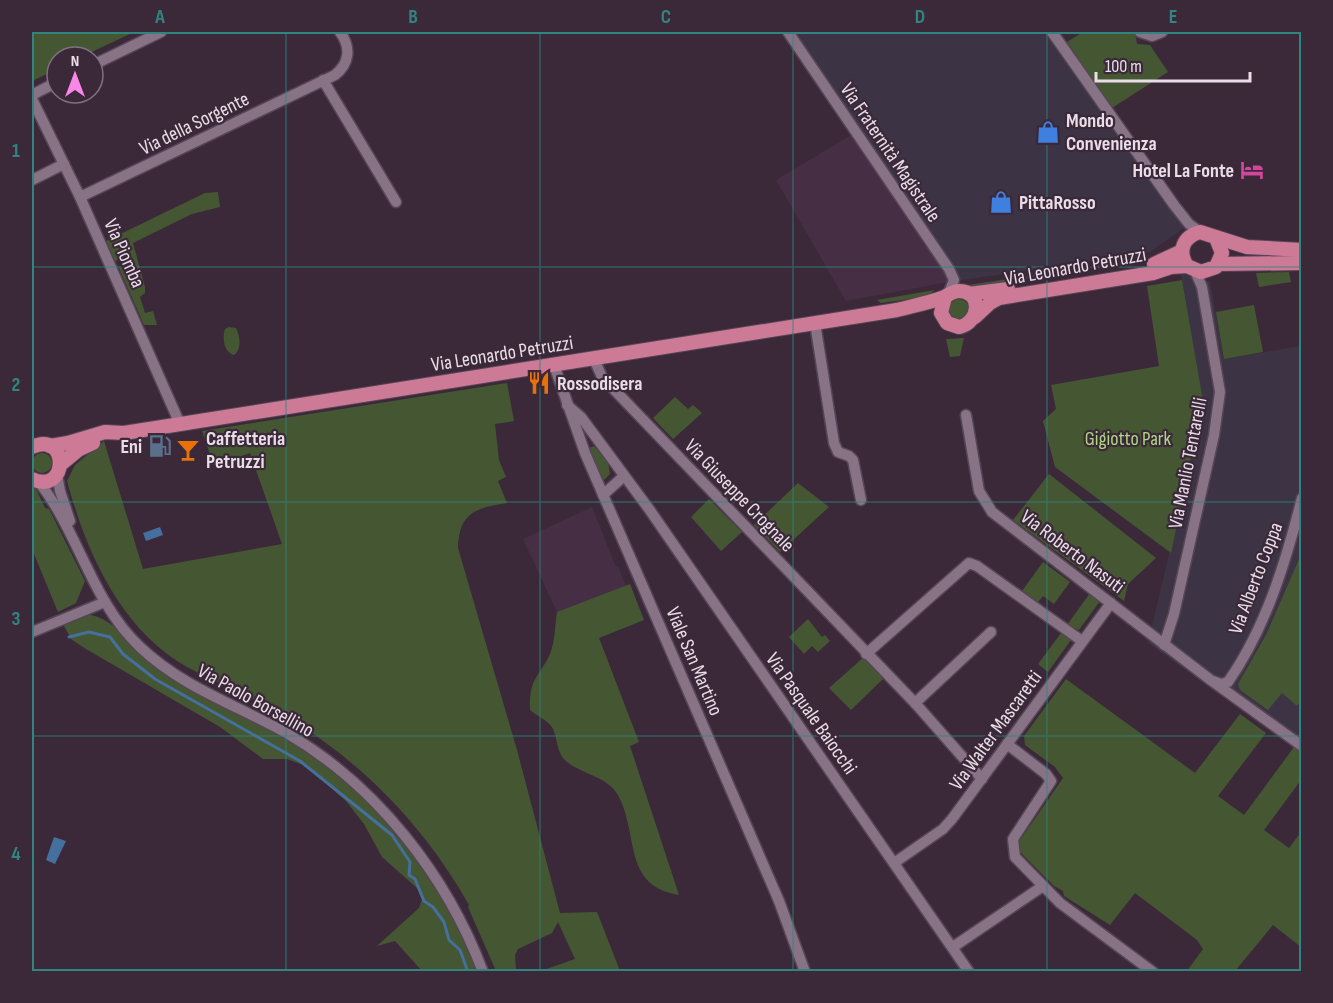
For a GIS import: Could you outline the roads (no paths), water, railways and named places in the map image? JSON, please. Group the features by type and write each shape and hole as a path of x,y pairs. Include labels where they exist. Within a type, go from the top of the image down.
{"main road":[{"path":"1216,238 1222,253 1202,268 1182,251 1187,238 1200,232 1247,247 1302,250"},
{"name":"Via Leonardo Petruzzi","path":"969,294 1153,264 1182,251"},
{"name":"Via Leonardo Petruzzi","path":"975,317 999,298 1153,273 1175,266 1202,268 1302,263"},
{"path":"959,291 969,294 976,302 975,317 965,326 959,327 947,323 943,318 941,307 946,296 959,291"},
{"name":"Via Leonardo Petruzzi","path":"35,481 49,481 78,450 114,434 897,310 946,296"},
{"name":"Via Leonardo Petruzzi","path":"897,310 927,310 943,318"},
{"name":"Via Leonardo Petruzzi","path":"32,447 38,444 50,446 68,444 105,432 114,434"},
{"path":"50,446 58,453 59,469"}],"street":[{"path":"105,59 161,32"},
{"name":"Via della Sorgente","path":"80,196 323,80 343,68 348,55 347,42 340,32"},
{"name":"Via Fraternità Magistrale","path":"788,32 950,269 954,280 946,296"},
{"path":"1052,32 1174,205 1189,224 1200,232"},
{"path":"1140,32 1152,36 1162,32"},
{"path":"323,80 396,202"},
{"name":"Via Piomba","path":"45,89 32,97 80,196 180,424"},
{"path":"32,180 64,164"},
{"name":"Via Manlio Tentarelli","path":"1164,645 1174,614 1214,435 1220,392 1202,287 1202,268"},
{"path":"816,323 834,443 838,452 853,460 861,500"},
{"name":"Via Giuseppe Crognale","path":"594,359 597,371 605,380 915,703 982,779"},
{"name":"Viale San Martino","path":"554,365 580,440 779,902 805,972"},
{"name":"Via Pasquale Baiocchi","path":"567,405 581,417 649,509 969,972"},
{"name":"Via Roberto Nasuti","path":"966,415 979,491 986,505 1212,681"},
{"path":"580,440 593,435"},
{"name":"Via Paolo Borsellino","path":"59,469 60,491 77,544"},
{"path":"603,495 624,476"},
{"name":"Via Paolo Borsellino","path":"35,481 77,544 117,622 138,645 177,678 289,735 333,766 366,795 408,840 449,898 483,972"},
{"name":"Via Alberto Coppa","path":"1241,702 1233,683 1237,669 1268,605 1291,540 1302,498"},
{"path":"866,654 969,563 978,566 1082,641"},
{"path":"32,632 105,602"},
{"name":"Via Walter Mascaretti","path":"894,863 943,829 1111,603"},
{"path":"915,703 991,633"},
{"path":"1212,681 1221,684 1228,682 1237,669"},
{"path":"1212,681 1302,746"},
{"path":"1006,744 1046,774 1051,781 1013,839 1015,857 1060,903 1153,972"},
{"path":"953,947 1043,886"}],"water":[{"path":"160,527 163,535 146,541 143,533"},
{"path":"54,837 66,841 55,864 46,860"}],"waterway":[{"path":"69,637 89,632 110,637 123,654 155,679 300,761 392,835 410,862 409,875 415,879 424,901 433,907 444,922 449,940 460,950 468,972"}],"place":[{"name":"Mondo Convenienza","path":"1048,132"},
{"name":"Hotel La Fonte","path":"1252,170"},
{"name":"PittaRosso","path":"1001,202"},
{"name":"Rossodisera","path":"539,383"},
{"name":"Eni","path":"160,446"},
{"name":"Caffetteria Petruzzi","path":"188,450"}],"park label":[{"name":"Gigiotto Park","path":"1128,438"}]}
